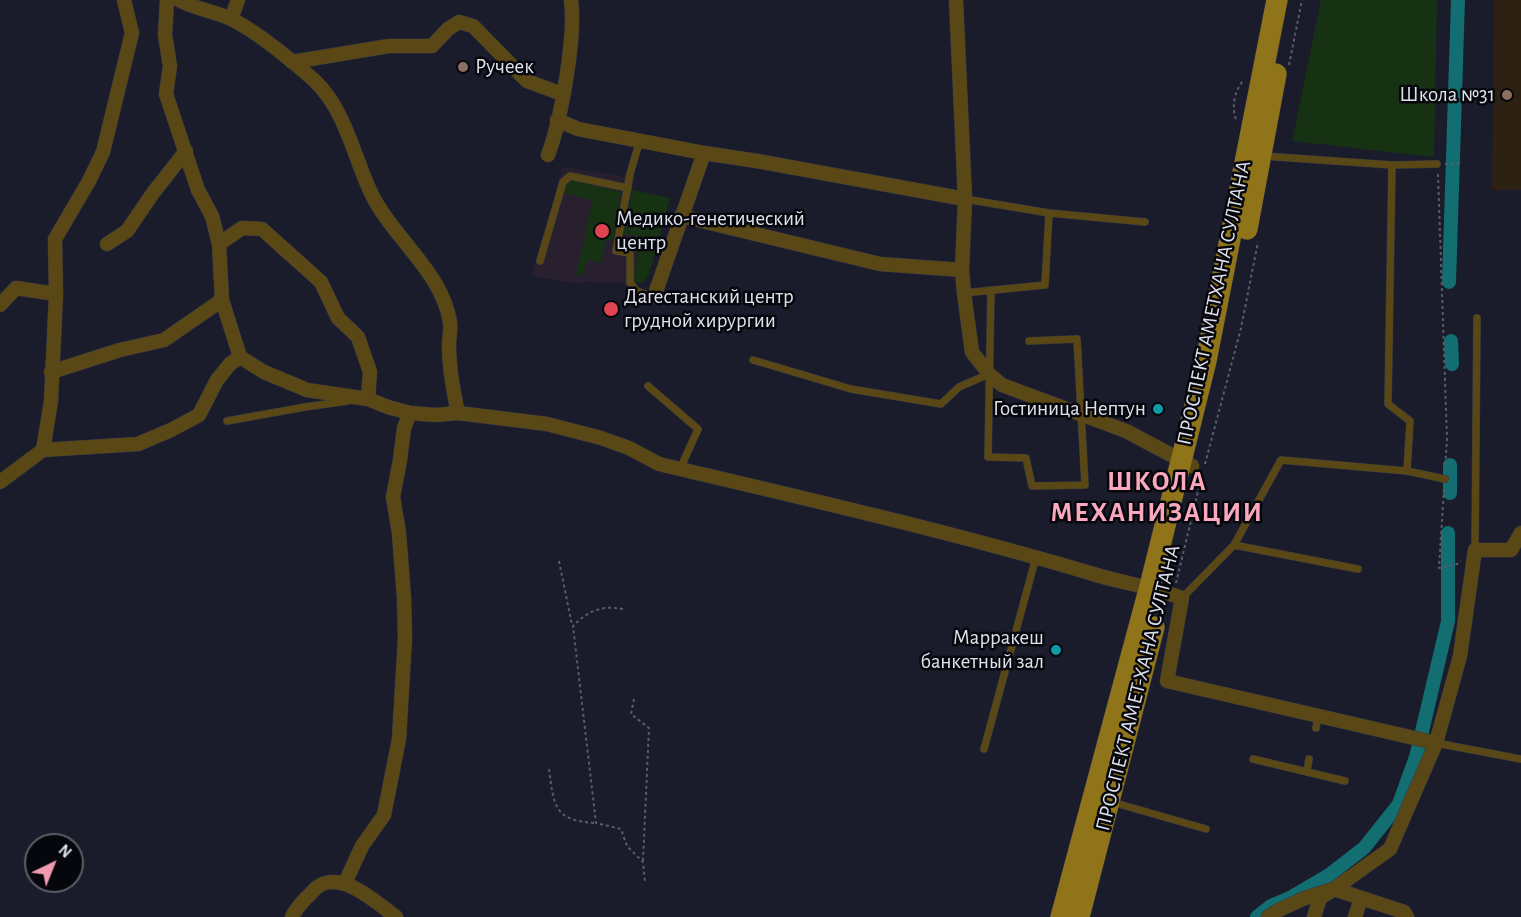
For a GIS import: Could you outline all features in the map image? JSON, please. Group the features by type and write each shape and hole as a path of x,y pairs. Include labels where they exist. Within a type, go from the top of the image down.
{"main road":[{"name":"ПРОСПЕКТ АМЕТХАНА СУЛТАНА","path":"1061,917 1167,592 1186,464 1206,361 1230,244 1254,155 1278,0"},
{"path":"1254,155 1291,0"},
{"name":"ПРОСПЕКТ АМЕТ-ХАНА СУЛТАНА","path":"1079,917 1167,592"}],"street":[{"path":"43,450 51,401 56,294 55,239 103,152 132,33 124,0"},
{"path":"167,0 165,35 170,66 166,94 198,190 212,216 219,244 222,300 240,357 264,372 307,390 368,399 388,408 410,413 435,415 458,413 547,424 575,430 629,448 659,464 1036,557 1167,592 1167,681 1317,722 1397,734 1436,743"},
{"path":"179,0 231,19 292,62 316,83 331,102 348,135 373,195 386,217 435,282 450,323 451,379 458,413"},
{"path":"231,19 238,0"},
{"path":"548,155 562,94 573,12 571,0"},
{"path":"956,0 965,199 962,270 972,352 989,374 1002,385 1126,431 1186,464"},
{"path":"292,62 389,46 432,46 448,29 459,22 472,26 527,81 562,94"},
{"path":"557,120 578,129 965,199"},
{"path":"107,244 127,231 186,151"},
{"path":"654,297 704,153"},
{"path":"681,216 880,264 962,270"},
{"path":"219,244 242,228 262,229 321,282 338,318 358,337 370,372 368,399"},
{"path":"0,305 16,288 56,294"},
{"path":"51,372 120,350 164,340 222,300"},
{"path":"0,482 43,450 138,444 171,430 199,415 217,380 230,364 240,357"},
{"path":"345,883 362,846 384,815 399,739 405,638 399,533 393,497 404,428 410,413"},
{"path":"1314,917 1320,898 1390,849 1436,743 1460,656 1475,550 1511,549 1521,533"},
{"path":"292,917 318,886 331,883 345,883 361,891 396,917"},
{"path":"1268,917 1305,898 1334,889 1404,912 1407,917"},
{"path":"1355,917 1361,898"}],"lane":[{"path":"640,140 616,251 630,254 630,283 637,291 654,297"},
{"path":"1254,155 1392,165 1437,164"},
{"path":"1392,165 1388,404 1410,421 1407,471"},
{"path":"540,261 563,182 570,176 628,188"},
{"path":"965,199 1049,213 1144,222"},
{"path":"964,294 1045,285 1049,213"},
{"path":"991,290 988,457 1026,458 1032,486 1085,485 1077,339 1029,341"},
{"path":"1475,550 1477,318"},
{"path":"753,360 851,388 940,404 959,387 989,374"},
{"path":"648,386 698,429 680,469"},
{"path":"227,422 305,406 368,399"},
{"path":"1167,592 1234,546 1281,460 1407,471 1444,479"},
{"path":"1234,546 1358,569"},
{"path":"984,749 1036,557"},
{"path":"1436,743 1521,759"},
{"path":"1253,759 1345,781"},
{"path":"1307,771 1310,759"},
{"path":"1110,801 1206,829"}],"path":[{"path":"1288,69 1302,0"},
{"path":"1458,564 1439,568 1447,439 1437,164 1460,163"},
{"path":"1167,592 1241,328 1258,237"},
{"path":"558,561 573,626 596,823"},
{"path":"573,626 595,609 610,606 623,609"},
{"path":"634,699 631,714 649,728 643,862 645,882"},
{"path":"549,769 554,805 565,817 581,823 596,823 621,829 627,846 643,862"}],"shaded area":[{"name":"Школа №31","path":"1494,0 1521,0 1521,190 1492,190"},
{"name":"Медико-генетический центр","path":"563,167 624,177 625,173 635,176 632,190 670,198 649,274 643,283 583,282 582,284 531,276"}],"green space":[{"path":"1321,0 1437,0 1434,157 1292,141"},
{"path":"571,180 621,192 613,240 606,240 601,263 588,259 583,275 576,275 593,200 563,193"},
{"path":"632,190 670,198 649,274 643,283 633,283 641,237 624,234"}],"waterway":[{"path":"1449,282 1458,0"},
{"path":"1451,341 1452,364"},
{"path":"1450,465 1450,493"},
{"path":"1257,917 1271,906 1290,898 1329,875 1364,848 1399,804 1416,757 1448,621 1448,533"}],"place":[{"name":"Ручеек","path":"463,67"},
{"name":"Школа №31","path":"1507,95"},
{"name":"Медико-генетический центр","path":"602,231"},
{"name":"Дагестанский центр грудной хирургии","path":"611,309"},
{"name":"Гостиница Нептун","path":"1158,409"},
{"name":"Марракеш банкетный зал","path":"1056,650"}],"district":[{"name":"ШКОЛА МЕХАНИЗАЦИИ","path":"1157,498"}]}
